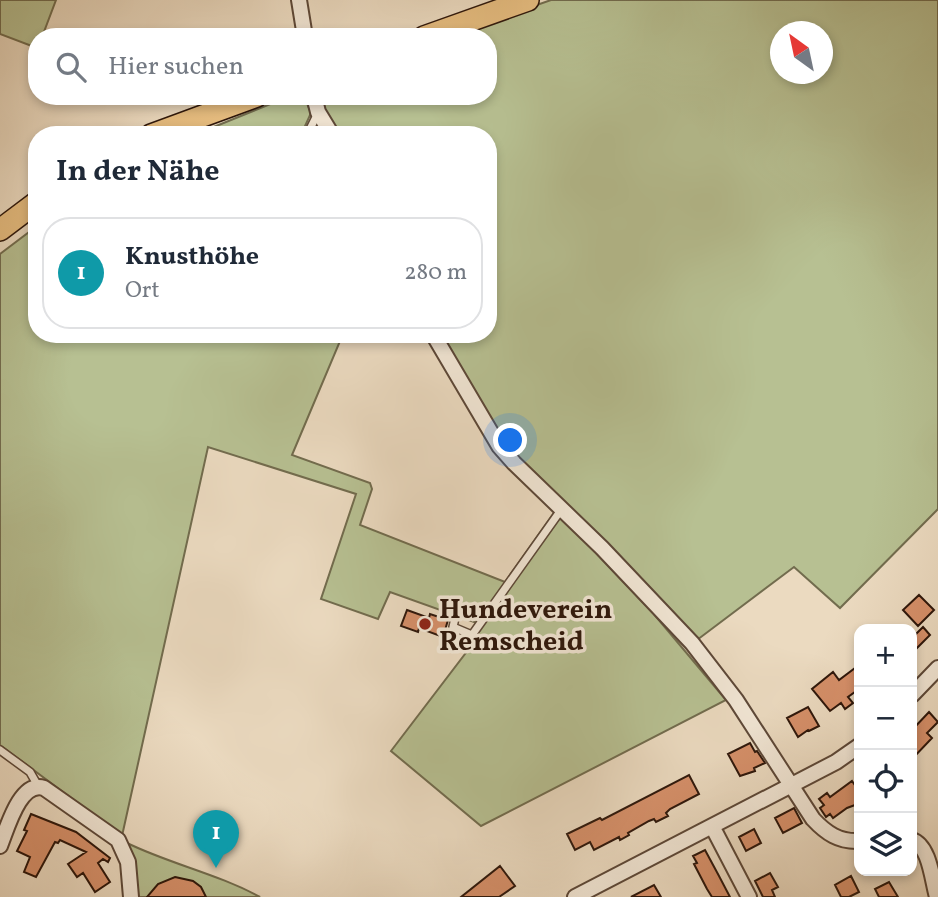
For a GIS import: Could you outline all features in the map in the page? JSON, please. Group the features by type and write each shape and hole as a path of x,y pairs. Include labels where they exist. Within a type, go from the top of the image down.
{"main road":[{"path":"449,28 528,0"},
{"path":"175,126 233,105"},
{"path":"0,230 28,209"}],"street":[{"path":"299,0 304,28"},
{"path":"316,105 327,126"},
{"path":"438,343 499,446 602,548 692,643 736,699 822,829 840,840 854,841"},
{"path":"917,690 938,668"},
{"path":"575,897 854,750"},
{"path":"0,846 22,796 38,786 44,788 118,840 128,862 131,897"},
{"path":"712,826 749,897"},
{"path":"917,842 925,853 937,897"}],"lane":[{"path":"311,126 318,112"},
{"path":"456,618 453,627 472,635 562,509"},
{"path":"0,750 30,772 38,786"}],"green space":[{"path":"0,0 56,0 45,28 28,28 28,45 0,34"},
{"path":"551,0 938,0 938,509 840,608 794,567 697,640 507,449 442,343 497,343 497,126 331,126 320,105 497,105 497,28 472,28"},
{"path":"268,105 308,105 311,113 305,126 216,126"},
{"path":"28,233 28,343 339,343 292,455 370,483 372,489 360,525 505,582 553,514 565,520 653,613 726,700 481,826 391,751 468,650 477,623 390,592 378,619 321,599 356,494 208,447 122,836 0,745 0,254"},
{"path":"127,843 228,882 260,897 136,897"}],"building":[{"path":"919,595 934,610 918,626 903,610"},
{"name":"Hundeverein Remscheid","path":"407,610 429,618 430,614 448,620 443,637 419,628 418,632 401,626"},
{"path":"923,627 930,635 917,648 917,633"},
{"path":"854,669 854,693 848,697 853,703 845,709 841,703 830,711 812,689 833,672 839,680"},
{"path":"808,707 819,726 798,737 787,718"},
{"path":"929,712 938,722 927,733 932,738 917,754 917,750 917,725"},
{"path":"750,743 765,763 754,768 755,771 740,776 728,754"},
{"path":"689,775 699,794 670,809 666,813 668,816 656,822 654,819 649,821 620,840 619,837 594,850 590,842 575,850 567,834 600,818 602,820"},
{"path":"852,781 854,784 854,805 833,818 830,814 826,817 820,808 824,805 819,799 827,793 830,797"},
{"path":"794,808 802,823 783,833 775,818"},
{"path":"31,814 76,832 110,858 108,862 103,859 98,863 110,882 95,892 83,873 77,877 68,864 86,852 60,840 55,842 36,877 24,872 30,857 17,851 27,831 24,830"},
{"path":"754,829 761,843 746,851 739,837"},
{"path":"705,850 730,897 712,897 707,889 694,864 697,863 693,856"},
{"path":"500,866 515,886 499,897 461,897"},
{"path":"770,873 778,887 772,890 775,897 763,897 755,881"},
{"path":"851,876 859,892 849,897 841,897 835,885"},
{"path":"175,877 193,881 201,887 206,897 147,897 158,884"},
{"path":"889,882 898,897 879,897 875,889"},
{"path":"654,885 661,897 631,897"}],"place":[{"name":"Hundeverein Remscheid","path":"425,624"},
{"name":"Knusthöhe","path":"216,868"}]}
